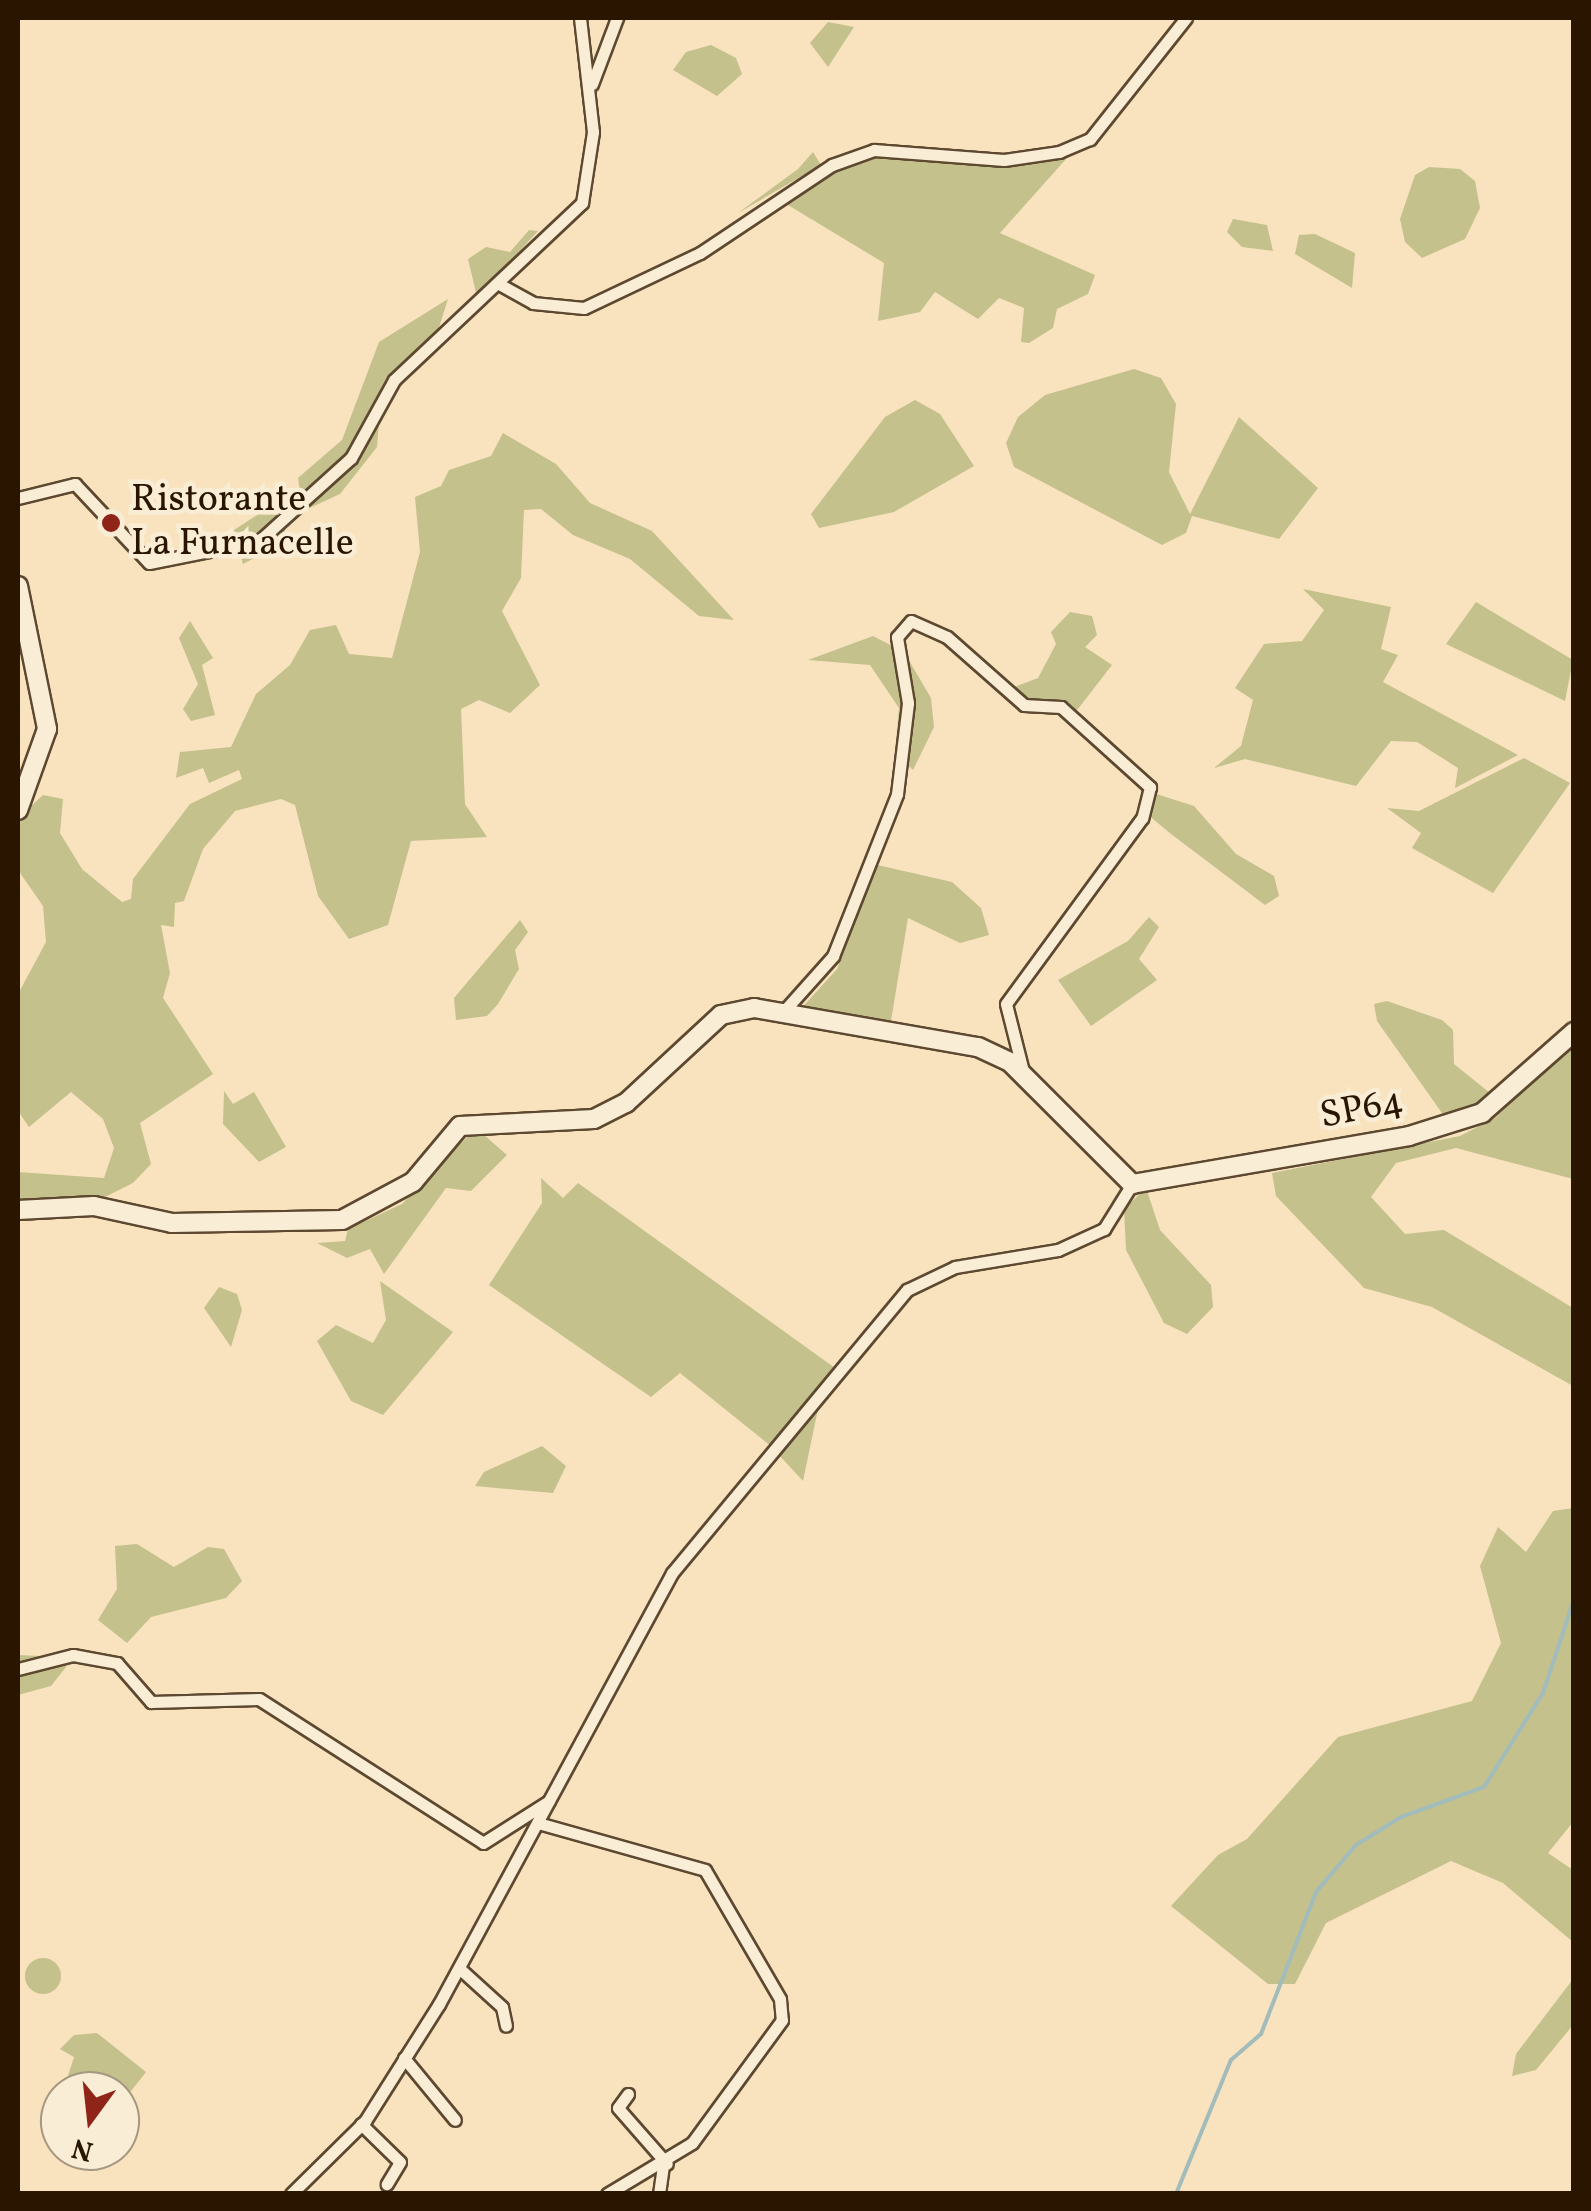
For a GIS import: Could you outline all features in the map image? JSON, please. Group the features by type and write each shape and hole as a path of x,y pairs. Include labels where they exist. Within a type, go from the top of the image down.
{"street":[{"path":"18,498 75,484 149,563 259,542 351,458 394,380 582,203 593,169 590,88 580,18"},
{"path":"590,88 617,18"},
{"path":"499,284 533,303 584,308 700,253 832,165 874,150 1004,160 1058,152 1090,139 1186,18"},
{"path":"18,586 46,729 18,810"},
{"path":"783,1012 832,956 896,794 908,703 896,637 910,621 947,637 1024,705 1061,707 1150,787 1142,818 1006,1004 1024,1075"},
{"path":"18,1210 94,1206 172,1224 342,1220 413,1182 460,1126 594,1119 626,1103 721,1015 783,1012 978,1047 1024,1075 1132,1184 1104,1229 1058,1250 955,1266 906,1290 672,1573 459,1968 404,2058 361,2124 292,2194"},
{"name":"SP64","path":"1132,1184 1409,1136 1482,1113 1574,1032"},
{"path":"18,1669 73,1656 117,1663 151,1702 259,1699 284,1708 482,1842 551,1800"},
{"path":"538,1823 705,1870 780,1999 782,2020 665,2166 607,2194"},
{"path":"459,1968 502,2006 506,2026"},
{"path":"404,2058 455,2120"},
{"path":"628,2094 618,2108 665,2166"},
{"path":"361,2124 400,2162 386,2184"},
{"path":"659,2194 665,2166"}],"shaded area":[{"path":"828,22 854,27 828,67 810,43"},
{"path":"711,45 736,58 742,74 717,96 673,70 686,52"},
{"path":"1075,149 1000,233 1095,275 1088,294 1057,309 1053,328 1029,343 1021,342 1024,308 999,298 978,319 935,292 920,312 878,321 884,263 783,202 870,154 935,151 1014,167"},
{"path":"813,152 821,165 738,213 798,169"},
{"path":"1429,167 1460,169 1475,181 1480,208 1465,239 1422,258 1405,242 1400,219 1415,175"},
{"path":"1233,219 1267,225 1273,251 1242,247 1227,232"},
{"path":"529,230 538,231 477,297 468,259 486,247 510,252"},
{"path":"1315,234 1355,253 1352,288 1295,254 1299,235"},
{"path":"448,299 436,337 382,386 377,447 340,494 303,511 298,478 342,440 379,342"},
{"path":"1134,369 1161,378 1176,404 1169,472 1190,514 1239,417 1318,488 1279,539 1192,516 1186,533 1162,545 1014,467 1006,443 1018,417 1045,395"},
{"path":"915,400 940,414 974,466 894,512 819,528 811,514 885,417"},
{"path":"503,433 556,464 590,503 652,531 734,620 699,616 630,559 573,535 541,509 524,510 521,578 502,611 540,685 510,713 479,700 461,709 465,804 487,837 411,841 388,925 349,939 318,896 295,805 281,799 235,811 203,849 184,901 175,903 174,927 161,925 170,973 163,998 213,1074 140,1123 151,1164 133,1183 97,1201 18,1204 18,1172 104,1178 114,1148 103,1119 71,1092 29,1127 18,1111 18,994 46,942 43,906 18,870 18,818 43,795 63,799 60,833 82,869 122,902 131,899 133,879 190,804 242,779 239,770 209,783 203,768 176,778 180,752 231,747 256,694 290,665 310,630 336,625 349,654 392,658 420,552 415,497 441,486 449,470 491,456"},
{"path":"282,499 290,513 281,544 243,564 234,530"},
{"path":"1303,589 1391,607 1381,649 1398,655 1383,682 1518,755 1455,788 1458,768 1417,742 1391,741 1356,786 1245,759 1214,768 1241,746 1253,700 1235,688 1264,644 1302,641 1324,610"},
{"path":"1476,602 1573,660 1565,701 1446,644"},
{"path":"1070,612 1092,616 1097,635 1085,647 1112,665 1074,714 1024,701 1014,687 1038,678 1056,644 1051,632"},
{"path":"190,621 213,658 202,665 215,715 191,721 183,709 198,684 179,638"},
{"path":"873,636 904,652 931,698 934,727 913,770 895,753 899,708 870,665 808,660"},
{"path":"1524,758 1570,783 1493,893 1412,848 1421,833 1387,808 1419,811"},
{"path":"1144,790 1194,806 1236,854 1274,876 1279,896 1265,905 1171,834 1141,809"},
{"path":"873,864 952,882 981,908 989,935 960,943 908,918 890,1027 798,1012 837,969"},
{"path":"1149,917 1159,927 1139,959 1157,980 1091,1026 1058,980 1128,941"},
{"path":"520,920 528,932 515,950 519,969 498,1004 487,1016 456,1020 454,998"},
{"path":"1387,1001 1442,1020 1453,1030 1454,1064 1490,1093 1487,1103 1449,1123 1377,1021 1374,1004"},
{"path":"1573,1043 1573,1179 1456,1148 1396,1163 1371,1197 1405,1234 1444,1230 1573,1308 1573,1386 1432,1307 1364,1288 1276,1196 1272,1173 1460,1136 1495,1118"},
{"path":"224,1091 233,1104 254,1092 286,1147 259,1162 223,1124"},
{"path":"476,1128 507,1155 471,1191 446,1188 384,1274 370,1249 347,1258 317,1243 345,1241 348,1229 402,1204"},
{"path":"541,1178 563,1198 578,1183 835,1368 772,1447 680,1373 651,1397 489,1285 542,1203"},
{"path":"1146,1188 1160,1230 1211,1285 1213,1307 1187,1334 1164,1323 1126,1250 1124,1209"},
{"path":"380,1281 453,1332 383,1415 351,1401 317,1341 336,1325 373,1343 386,1320"},
{"path":"219,1287 237,1294 242,1310 231,1347 204,1308"},
{"path":"818,1409 803,1481 778,1454"},
{"path":"542,1446 566,1466 553,1493 475,1486 484,1472"},
{"path":"1573,1508 1573,1822 1548,1853 1573,1870 1573,1942 1503,1883 1451,1861 1326,1923 1295,1984 1268,1984 1171,1906 1218,1855 1247,1839 1338,1737 1472,1701 1501,1643 1480,1566 1498,1527 1526,1552 1553,1511"},
{"path":"137,1544 174,1567 208,1547 224,1549 242,1581 226,1598 151,1617 127,1643 98,1620 117,1589 115,1546"},
{"path":"18,1655 64,1657 66,1667 51,1686 18,1695"},
{"path":"43,1958 56,1963 61,1976 56,1989 43,1994 30,1989 25,1976 30,1963"},
{"path":"1573,1979 1573,2025 1536,2070 1512,2076 1516,2054"},
{"path":"97,2033 146,2072 140,2080 140,2071 69,2071 74,2057 60,2049 74,2035"}],"waterway":[{"path":"1176,2194 1231,2060 1261,2034 1316,1892 1356,1845 1401,1817 1484,1787 1543,1693 1574,1599"}],"place":[{"name":"Ristorante La Furnacelle","path":"111,523"}]}
